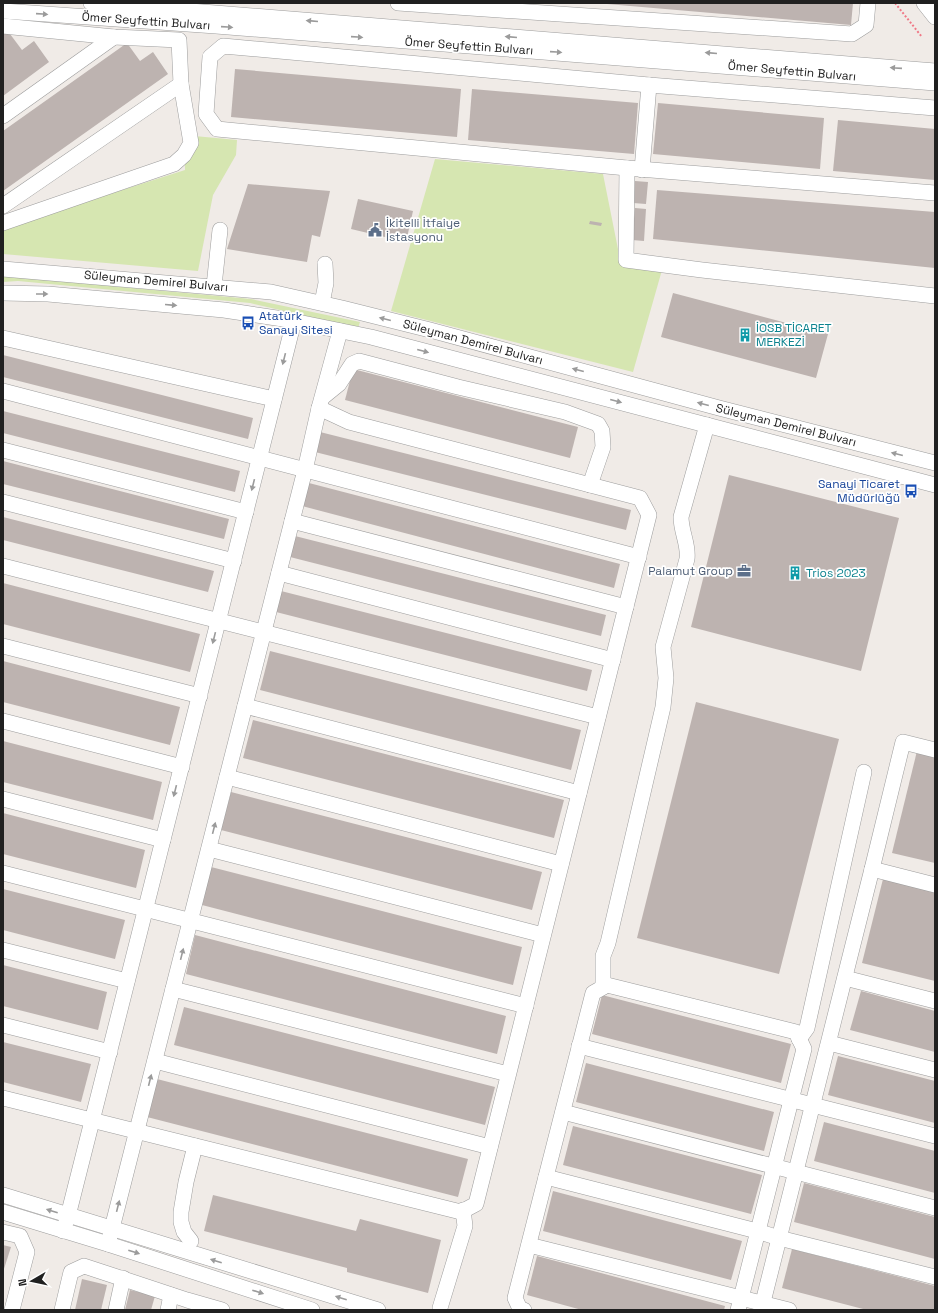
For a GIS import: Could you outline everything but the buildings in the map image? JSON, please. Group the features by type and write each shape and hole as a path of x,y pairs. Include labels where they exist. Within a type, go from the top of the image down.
{"street":[{"name":"Ömer Seyfettin Bulvarı","path":"91,3 935,71"},
{"path":"398,3 852,34 866,25 868,3"},
{"path":"924,3 935,17"},
{"name":"Ömer Seyfettin Bulvarı","path":"3,11 935,83"},
{"path":"3,26 114,37 179,40 181,84 190,143 184,155 174,164 3,223"},
{"path":"3,116 114,37"},
{"path":"935,108 649,85 223,46 210,57 206,114 217,129 642,170 935,193"},
{"path":"3,206 181,84"},
{"path":"642,170 649,85"},
{"path":"186,118 206,114"},
{"path":"627,168 626,260 935,296"},
{"path":"214,286 220,230"},
{"path":"322,303 326,283 325,264"},
{"name":"Süleyman Demirel Bulvarı","path":"3,269 271,292 438,332 719,408 935,463"},
{"name":"Süleyman Demirel Bulvarı","path":"3,293 48,294 224,310 294,321 371,337 935,485"},
{"path":"63,1231 110,1052 294,321"},
{"path":"110,1236 340,331"},
{"path":"3,338 274,399"},
{"path":"321,403 339,384 352,364 359,361 458,387 565,412 598,424 601,427 603,447 590,485"},
{"path":"3,391 638,557"},
{"path":"3,1098 461,1212 476,1204 649,515 640,498 349,422 321,403"},
{"path":"603,987 602,956 608,943 663,707 666,678 664,647 688,553 682,529 681,517 707,425"},
{"path":"3,450 246,512"},
{"path":"3,502 234,561"},
{"path":"292,521 626,607"},
{"path":"3,566 598,717"},
{"path":"279,573 612,660"},
{"path":"3,646 200,696"},
{"path":"245,706 579,793"},
{"path":"3,721 182,767"},
{"path":"762,1307 903,742 935,750"},
{"path":"799,1039 807,1028 864,772"},
{"path":"227,777 561,864"},
{"path":"3,799 163,840"},
{"path":"209,849 543,935"},
{"path":"872,869 935,885"},
{"path":"3,873 526,1006"},
{"path":"3,950 128,981"},
{"path":"845,978 935,1002"},
{"path":"524,1310 520,1309 515,1298 579,1046 593,993 607,985 796,1032 804,1049 739,1304"},
{"path":"173,989 508,1074"},
{"path":"3,1024 110,1052"},
{"path":"829,1042 935,1070"},
{"path":"579,1046 935,1136"},
{"path":"155,1061 490,1147"},
{"path":"563,1112 935,1208"},
{"path":"191,1241 184,1232 181,1222 181,1212 186,1182 195,1146"},
{"path":"546,1177 935,1277"},
{"path":"3,1195 68,1216 110,1236 311,1310"},
{"path":"440,1308 465,1226 464,1210"},
{"path":"3,1212 63,1231 110,1236 378,1310"},
{"path":"3,1232 20,1236 27,1252 12,1310"},
{"path":"529,1245 739,1304 789,1310"},
{"path":"62,1310 71,1272 84,1266 172,1294 186,1305 222,1310"},
{"path":"116,1310 123,1278"},
{"path":"168,1310 172,1294"}],"path":[{"path":"895,3 922,37"}],"green space":[{"path":"184,135 237,140 236,155 213,195 198,271 3,254 3,228 185,170"},
{"path":"435,159 603,174 621,264 662,270 633,372 391,311"},
{"path":"3,276 251,299 360,322 358,328 250,303 18,281 3,282"}],"place":[{"name":"İkitelli İtfaiye İstasyonu","path":"375,230"},
{"name":"Atatürk Sanayi Sitesi","path":"248,323"},
{"name":"İOSB TİCARET MERKEZİ","path":"745,335"},
{"name":"Sanayi Ticaret Müdürlüğü","path":"911,491"},
{"name":"Palamut Group","path":"744,571"},
{"name":"Trios 2023","path":"795,573"}]}
